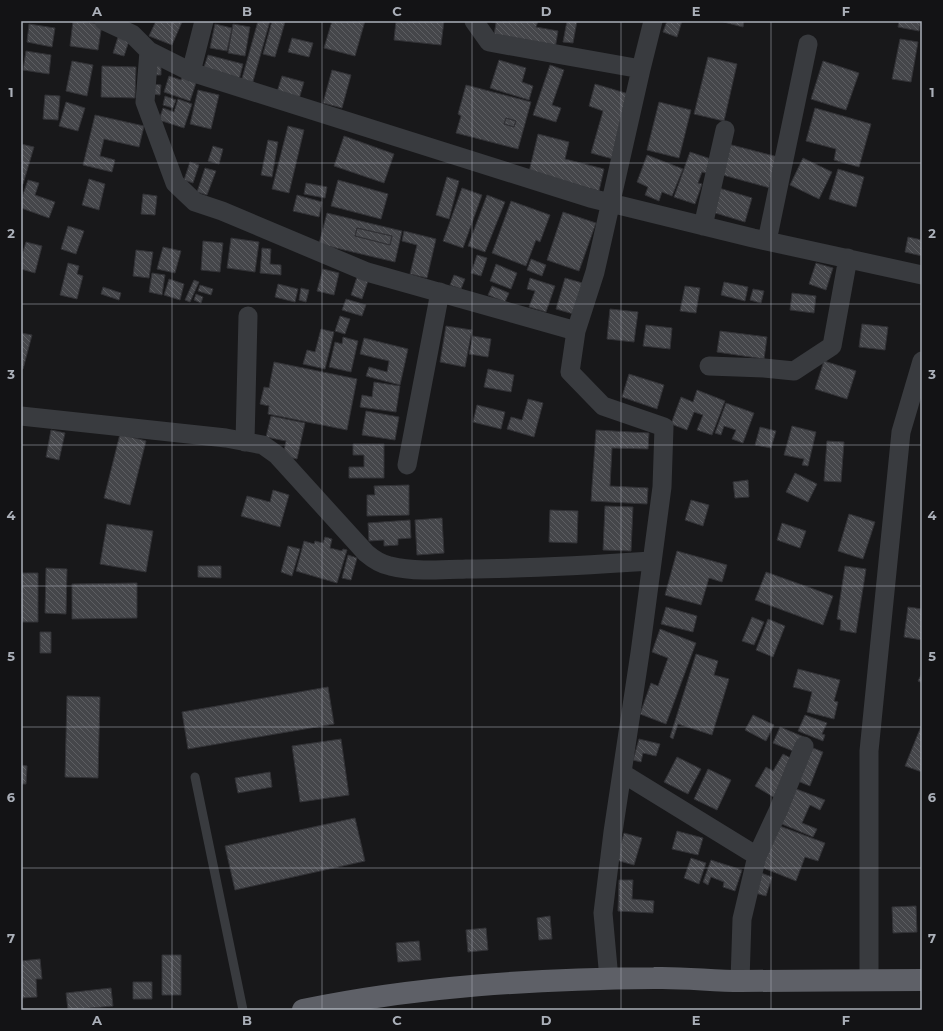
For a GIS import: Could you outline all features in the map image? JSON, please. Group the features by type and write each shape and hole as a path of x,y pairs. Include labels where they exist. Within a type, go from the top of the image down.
{"highway":[{"path":"303,1010 410,992 486,984 656,978 740,981 922,980"}],"street":[{"path":"104,21 132,34 150,50 191,72 590,198 702,226 922,275"},
{"path":"191,72 204,21"},
{"path":"474,21 489,42 641,69"},
{"path":"609,979 603,913 613,832 662,487 664,427 603,406 570,372 576,331 595,272 653,21"},
{"path":"767,240 808,44"},
{"path":"150,50 145,102 175,183 195,202 222,211 368,272 576,331"},
{"path":"702,226 725,130"},
{"path":"709,366 764,368 794,371 832,346 848,258"},
{"path":"407,465 440,292"},
{"path":"245,442 248,316"},
{"path":"869,980 869,751 901,432 922,361"},
{"path":"21,416 226,438 263,445 277,455 366,553 375,561 390,566 406,569 438,570 514,569 652,561"},
{"path":"740,981 742,919 757,856 778,811 804,746"},
{"path":"622,774 757,856"}],"lane":[{"path":"195,777 243,1010"}],"building":[{"path":"73,21 102,24 98,50 70,46"},
{"path":"156,21 182,22 172,45 149,36"},
{"path":"258,21 270,21 252,85 241,82"},
{"path":"272,21 285,22 275,57 263,54"},
{"path":"332,21 365,21 355,56 324,48"},
{"path":"396,21 444,21 441,45 394,40"},
{"path":"488,21 538,21 536,27 558,31 555,49 494,35 496,23"},
{"path":"567,21 577,21 573,43 563,42"},
{"path":"667,21 682,21 677,37 663,32"},
{"path":"720,21 744,21 743,27"},
{"path":"899,21 921,21 919,31 898,27"},
{"path":"29,24 55,28 52,47 27,42"},
{"path":"215,24 232,28 227,51 210,48"},
{"path":"233,24 250,27 245,56 228,53"},
{"path":"118,37 129,41 124,56 113,53"},
{"path":"292,38 313,43 309,57 288,52"},
{"path":"900,39 918,42 911,82 892,79"},
{"path":"26,51 51,55 49,74 23,70"},
{"path":"208,55 243,64 239,80 203,70"},
{"path":"708,57 737,64 724,121 694,114"},
{"path":"499,60 526,68 522,82 533,86 529,100 490,88"},
{"path":"72,61 93,65 87,96 66,91"},
{"path":"823,61 859,73 846,110 811,99"},
{"path":"155,64 161,64 161,75 155,75"},
{"path":"550,65 564,70 552,105 561,108 556,122 533,115"},
{"path":"102,66 136,67 135,98 101,97"},
{"path":"332,70 351,75 342,108 323,103"},
{"path":"183,75 197,80 190,101 164,92 169,76 181,80"},
{"path":"282,76 304,82 299,99 277,92"},
{"path":"153,84 161,85 160,95 152,94"},
{"path":"595,84 632,95 613,159 591,153 603,111 589,106"},
{"path":"466,85 531,102 518,149 456,133 461,116 458,114","holes":["506,118 516,121 514,127 504,124"]},
{"path":"198,90 219,95 211,129 190,124"},
{"path":"45,95 60,96 58,120 43,119"},
{"path":"165,96 176,100 173,108 163,105"},
{"path":"178,99 192,104 184,128 159,120 163,108 174,112"},
{"path":"66,102 85,108 78,131 59,126"},
{"path":"659,102 691,110 679,158 647,150"},
{"path":"815,108 871,124 859,167 834,160 836,149 806,141"},
{"path":"95,115 144,126 139,147 104,139 100,156 115,160 112,172 83,165"},
{"path":"506,118 516,121 514,127 504,124"},
{"path":"288,126 304,130 289,193 272,189"},
{"path":"538,134 569,142 565,159 604,169 599,191 529,172"},
{"path":"344,136 394,154 384,183 334,166"},
{"path":"268,140 278,142 272,177 261,175"},
{"path":"21,144 34,147 23,184 21,184"},
{"path":"728,144 778,157 770,188 719,174"},
{"path":"213,146 223,149 219,164 208,161"},
{"path":"690,152 711,159 706,173 702,172 698,183 702,184 695,204 674,197"},
{"path":"647,155 683,169 672,196 662,192 659,201 645,195 648,187 637,182"},
{"path":"803,158 832,172 819,199 790,185"},
{"path":"190,162 199,165 193,183 184,180"},
{"path":"205,168 216,171 207,195 197,192"},
{"path":"838,169 864,177 856,207 829,199"},
{"path":"447,177 459,181 449,219 436,215"},
{"path":"89,179 105,184 99,210 82,205"},
{"path":"28,180 39,183 35,195 55,202 49,218 21,208 21,200"},
{"path":"338,180 388,194 381,219 331,206"},
{"path":"306,183 327,187 325,198 304,194"},
{"path":"462,188 482,195 463,248 443,241"},
{"path":"719,188 752,198 745,222 712,212"},
{"path":"143,194 157,196 155,215 141,214"},
{"path":"297,195 322,202 319,217 293,211"},
{"path":"487,195 505,202 485,252 468,246"},
{"path":"511,201 550,215 540,242 536,240 526,266 492,253"},
{"path":"563,212 596,223 579,271 547,260"},
{"path":"327,213 402,231 395,262 319,244","holes":["357,228 392,236 390,245 355,236"]},
{"path":"68,226 84,231 76,254 61,249"},
{"path":"357,228 392,236 390,245 355,236"},
{"path":"404,231 436,239 427,278 410,274 417,245 402,241"},
{"path":"908,237 922,240 922,256 905,252"},
{"path":"231,238 259,242 255,272 227,268"},
{"path":"203,241 223,243 220,272 201,270"},
{"path":"26,242 42,246 35,273 21,269 21,258"},
{"path":"163,247 181,251 175,273 157,269"},
{"path":"262,248 271,249 270,264 281,265 281,275 260,273"},
{"path":"136,250 153,252 149,278 133,276"},
{"path":"477,255 487,258 481,276 471,273"},
{"path":"531,259 546,265 542,276 527,270"},
{"path":"68,263 79,266 77,274 83,276 77,299 60,295"},
{"path":"816,263 833,268 826,290 809,284"},
{"path":"496,264 517,273 511,289 490,281"},
{"path":"323,269 339,273 334,295 317,291"},
{"path":"152,273 165,275 162,295 149,292"},
{"path":"454,275 465,279 461,289 450,285"},
{"path":"357,277 368,281 362,299 351,295"},
{"path":"530,278 555,286 546,312 529,307 535,291 527,289"},
{"path":"565,278 586,284 577,315 556,309"},
{"path":"169,279 184,284 180,300 164,295"},
{"path":"194,280 199,282 190,302 185,300"},
{"path":"724,282 748,287 745,301 721,295"},
{"path":"278,284 298,289 295,302 275,297"},
{"path":"200,285 213,289 211,295 198,291"},
{"path":"492,286 509,293 505,302 488,295"},
{"path":"685,286 700,288 696,313 680,311"},
{"path":"103,287 121,293 119,300 101,294"},
{"path":"301,288 309,290 306,302 299,300"},
{"path":"753,289 764,291 761,303 750,300"},
{"path":"792,293 816,296 814,313 790,310"},
{"path":"196,294 203,297 201,303 194,300"},
{"path":"346,299 366,305 362,316 342,310"},
{"path":"610,309 638,312 634,342 607,339"},
{"path":"340,316 350,319 345,334 335,331"},
{"path":"862,324 888,327 885,350 859,347"},
{"path":"646,325 672,328 670,349 643,346"},
{"path":"446,326 472,330 465,367 440,362"},
{"path":"321,329 334,332 325,369 303,364 307,350 315,352"},
{"path":"720,331 767,337 764,359 717,352"},
{"path":"21,333 32,335 23,369 21,369"},
{"path":"473,336 491,339 488,357 469,354"},
{"path":"343,337 358,341 351,372 329,367 335,342 342,344"},
{"path":"364,338 408,349 400,385 366,376 369,367 387,372 389,361 360,354"},
{"path":"824,361 856,371 847,399 815,389"},
{"path":"274,362 357,379 347,430 268,414 269,406 260,404 264,387 269,388"},
{"path":"488,369 514,375 511,392 484,387"},
{"path":"629,374 664,385 657,409 622,397"},
{"path":"374,382 400,386 396,412 360,407 362,395 372,397"},
{"path":"697,390 725,401 712,435 697,430 703,415 694,412 687,430 671,424 681,397 693,402"},
{"path":"528,399 543,403 534,437 507,429 511,417 522,420"},
{"path":"726,403 754,413 743,443 732,439 736,430 724,426 721,435 715,433"},
{"path":"477,405 505,412 501,429 473,422"},
{"path":"366,411 399,417 395,440 362,435"},
{"path":"271,416 305,423 297,459 283,456 286,441 266,437"},
{"path":"792,426 816,432 808,466 802,465 804,459 784,455"},
{"path":"760,427 776,431 771,448 755,445"},
{"path":"51,430 65,433 59,460 46,457"},
{"path":"596,430 649,433 648,449 612,448 610,486 648,488 647,504 591,501"},
{"path":"120,434 146,441 130,505 104,498"},
{"path":"827,441 844,442 841,482 824,481"},
{"path":"353,444 384,444 384,478 349,478 349,467 364,467 364,455 353,455"},
{"path":"795,473 817,484 808,502 786,492"},
{"path":"748,480 749,497 735,498 733,482"},
{"path":"409,485 409,515 367,516 367,495 375,495 374,486"},
{"path":"273,490 289,495 280,527 241,516 247,496 270,502"},
{"path":"691,500 709,505 703,526 685,520"},
{"path":"605,506 633,507 631,551 603,550"},
{"path":"550,510 578,511 577,543 549,542"},
{"path":"849,514 875,522 863,559 838,551"},
{"path":"442,518 444,553 417,555 415,520"},
{"path":"410,520 411,538 398,539 398,545 384,546 384,540 369,541 368,523"},
{"path":"782,523 806,531 800,548 777,540"},
{"path":"107,524 153,531 146,572 100,564"},
{"path":"325,537 332,539 330,548 342,551 343,549 347,550 337,583 296,571 304,541 314,544 315,541 323,543"},
{"path":"288,546 300,549 292,576 281,572"},
{"path":"677,551 727,565 722,582 709,578 701,605 665,595"},
{"path":"348,555 357,558 351,580 342,578"},
{"path":"198,566 221,566 221,578 198,577"},
{"path":"845,566 866,569 856,633 840,630 841,620 837,619"},
{"path":"46,568 67,569 66,614 45,613"},
{"path":"766,572 833,596 823,625 755,600"},
{"path":"21,573 38,573 38,622 21,622"},
{"path":"137,583 137,618 72,619 72,584"},
{"path":"666,607 697,616 693,632 661,624"},
{"path":"908,607 922,609 922,640 904,637"},
{"path":"752,617 764,622 754,645 742,641"},
{"path":"768,619 785,626 773,657 756,650"},
{"path":"660,629 696,643 666,724 640,714 651,683 658,686 668,658 652,652"},
{"path":"40,632 51,632 51,653 40,653"},
{"path":"696,654 718,661 714,675 729,679 712,735 678,724 673,739 670,737"},
{"path":"798,669 840,680 834,701 838,702 834,719 807,712 812,692 793,687"},
{"path":"922,673 922,683 918,681"},
{"path":"328,687 334,724 188,749 182,712"},
{"path":"67,696 100,697 98,778 65,777"},
{"path":"753,715 774,725 766,741 745,730"},
{"path":"805,715 827,723 822,734 825,735 823,741 798,731"},
{"path":"922,724 922,772 905,766"},
{"path":"780,727 804,737 798,753 773,743"},
{"path":"341,739 349,795 300,802 292,746"},
{"path":"639,739 660,744 656,756 643,753 641,762 633,760"},
{"path":"808,746 823,752 810,786 795,780"},
{"path":"783,754 796,761 775,798 755,786 766,767 773,771"},
{"path":"677,757 701,769 688,794 664,782"},
{"path":"21,765 27,766 26,784 21,784"},
{"path":"708,769 731,780 717,810 694,799"},
{"path":"270,772 272,787 238,793 235,778"},
{"path":"791,787 825,800 820,810 810,805 802,823 817,829 813,837 777,822"},
{"path":"355,818 365,861 235,890 225,846"},
{"path":"777,825 825,843 818,861 805,857 796,881 761,867"},
{"path":"677,831 703,838 698,855 672,849"},
{"path":"624,833 642,838 634,865 616,860"},
{"path":"691,858 706,863 699,884 684,878"},
{"path":"711,860 742,870 735,891 723,887 724,882 711,877 708,885 703,882"},
{"path":"761,873 772,877 766,896 755,893"},
{"path":"619,880 633,880 632,899 654,901 653,913 618,911"},
{"path":"916,906 917,932 893,933 892,907"},
{"path":"550,916 552,939 539,940 537,918"},
{"path":"486,928 488,950 468,952 466,930"},
{"path":"419,941 421,960 398,962 396,943"},
{"path":"162,955 181,955 181,995 162,995"},
{"path":"40,959 42,979 36,979 37,997 21,998 21,961"},
{"path":"133,982 152,982 152,999 133,999"},
{"path":"111,988 113,1006 68,1010 66,993"}]}
